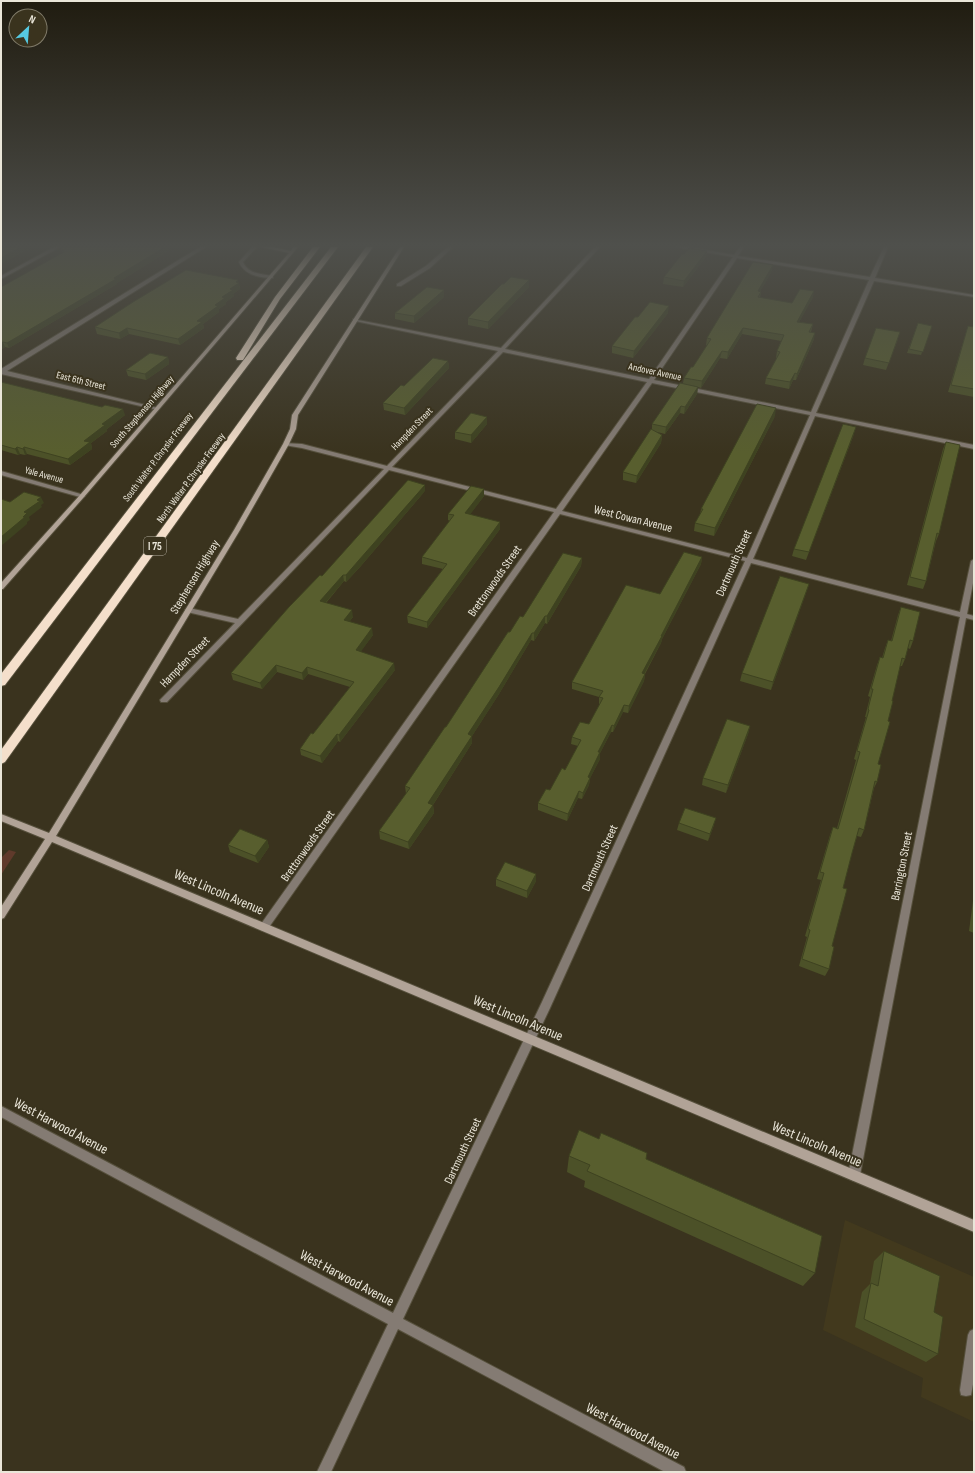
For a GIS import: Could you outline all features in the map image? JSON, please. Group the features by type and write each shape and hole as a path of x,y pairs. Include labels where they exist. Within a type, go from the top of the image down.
{"highway":[{"path":"209,410 266,316"},
{"name":"South Walter P. Chrysler Freeway","path":"1,682 282,316"},
{"name":"North Walter P. Chrysler Freeway","path":"1,759 321,316"}],"main road":[{"name":"South Stephenson Highway","path":"1,587 82,496 237,316"},
{"name":"Stephenson Highway","path":"1,915 51,837 189,610 286,444 294,429 295,416 358,316"},
{"name":"West Lincoln Avenue","path":"1,816 974,1226"}],"street":[{"path":"2,371 93,316"},
{"name":"Hampden Street","path":"164,700 534,316"},
{"name":"Brettonwoods Street","path":"264,926 558,512 695,316"},
{"name":"Dartmouth Street","path":"324,1472 530,1038 749,560 857,316"},
{"name":"Andover Avenue","path":"355,320 974,447"},
{"name":"East 6th Street","path":"2,371 156,409"},
{"name":"West Cowan Avenue","path":"286,444 302,446 974,618"},
{"name":"Yale Avenue","path":"1,473 82,496"},
{"name":"Barrington Street","path":"854,1175 974,561"},
{"path":"189,610 238,622"},
{"name":"West Harwood Avenue","path":"1,1111 679,1472"},
{"path":"966,1390 974,1335"}],"shaded area":[{"path":"9,850 16,852 1,875 1,858"},
{"path":"845,1220 974,1277 974,1422 921,1397 923,1378 823,1330"}],"building":[{"path":"1,316 53,316 7,343 1,343"},
{"path":"112,316 204,316 197,321 202,322 178,339 127,328 119,333 95,327"},
{"path":"470,316 494,316 488,322 468,318"},
{"path":"639,316 661,316 634,351 612,346 635,317"},
{"path":"720,316 800,316 797,322 813,324 809,332 815,333 797,374 795,373 790,382 766,378 780,352 777,351 784,335 743,328 728,352 722,351 702,381 684,378 711,339 707,338"},
{"path":"918,323 932,326 923,352 909,349"},
{"path":"968,326 974,327 974,389 951,385"},
{"path":"876,328 900,332 889,363 865,358"},
{"path":"150,353 168,357 145,374 126,370"},
{"path":"433,358 448,361 404,408 383,403 401,385 404,386"},
{"path":"1,382 102,407 105,405 123,409 102,424 105,425 84,441 90,442 68,459 24,447 23,449 17,447 15,449 1,445"},
{"path":"680,383 698,387 685,407 681,406 666,427 652,424"},
{"path":"757,404 776,408 715,528 695,523 703,509 701,509"},
{"path":"471,413 487,417 471,435 455,432"},
{"path":"843,424 856,427 809,552 794,549"},
{"path":"651,429 662,435 637,476 623,472"},
{"path":"946,442 960,445 939,534 937,533 926,581 910,577"},
{"path":"408,480 425,485 346,575 343,575 320,601 352,610 344,620 372,628 356,650 394,663 339,735 337,734 320,756 300,749 311,733 313,734 354,682 307,667 302,673 276,665 260,683 231,673 289,607 320,575 322,576"},
{"path":"471,486 484,489 465,513 500,522 427,622 407,616 447,564 422,557 454,515 448,514"},
{"path":"24,492 41,497 37,500 40,501 24,512 27,513 23,517 25,517 1,537 1,499 10,502"},
{"path":"684,552 702,557 642,673 645,674 629,706 624,705 614,726 612,725 598,752 600,752 588,777 590,778 583,793 579,791 568,814 538,803 546,789 550,790 562,768 565,770 581,740 572,737 580,722 589,724 603,698 599,697 603,691 572,682 626,585 660,594"},
{"path":"563,553 582,558 547,616 545,616 534,633 532,633 468,734 472,736 428,803 433,805 408,842 379,831 410,788 405,786 446,727 508,632 510,632 520,616 523,617"},
{"path":"780,576 809,584 773,682 742,673"},
{"path":"901,607 920,612 913,641 910,640 905,659 902,658 888,721 890,722 878,764 881,765 877,782 875,781 864,830 859,828 843,888 847,889 832,946 834,947 829,969 802,959 810,930 808,929 824,873 820,872 833,827 838,829 860,752 857,751 869,710 873,689 871,689 880,657 883,658 888,640 892,641"},
{"path":"727,719 750,726 728,785 703,778"},
{"path":"685,808 716,818 710,834 679,823"},
{"path":"240,829 267,840 255,856 228,845"},
{"path":"505,862 536,874 527,891 496,879"},
{"path":"579,1130 599,1139 601,1133 647,1153 646,1159 822,1236 815,1273 587,1171 590,1165 569,1156"},
{"path":"884,1251 940,1276 934,1312 943,1317 938,1354 864,1319 871,1283 878,1286"}]}
